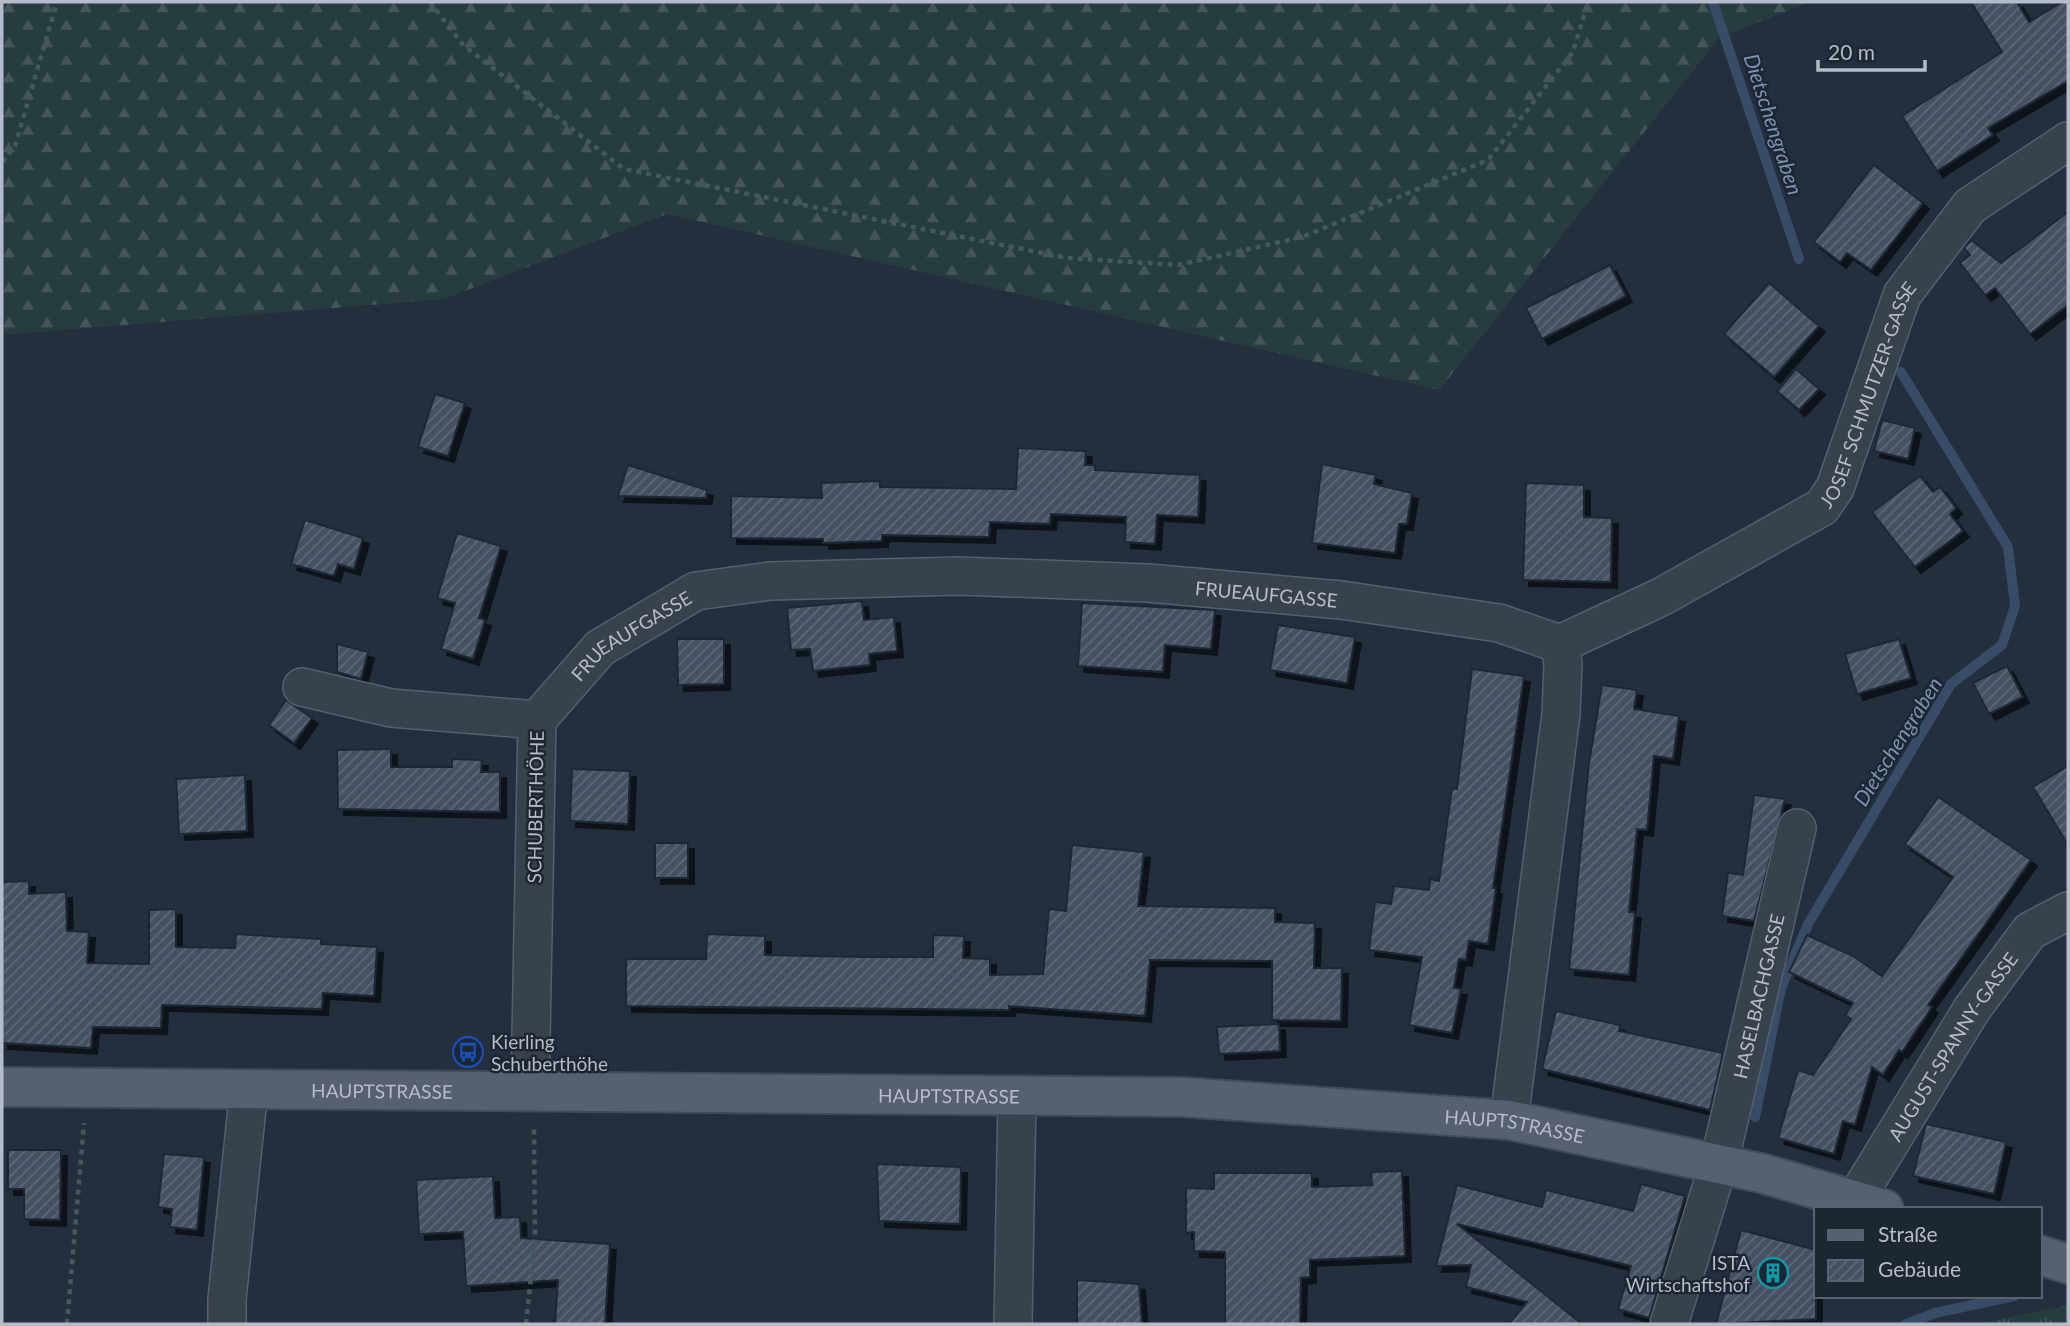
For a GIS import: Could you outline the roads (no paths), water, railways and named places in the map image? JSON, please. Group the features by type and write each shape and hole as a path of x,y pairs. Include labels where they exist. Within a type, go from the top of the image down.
{"main road":[{"name":"HAUPTSTRASSE","path":"2,1087 1205,1098 1509,1120 1719,1163 1869,1205"}],"street":[{"name":"JOSEF SCHMUTZER-GASSE","path":"1560,644 1661,597 1822,507 1835,488 1902,295 1970,206 2068,141"},
{"name":"FRUEAUFGASSE","path":"537,720 600,648 696,591 770,581 959,576 1148,583 1341,600 1499,623 1560,644"},
{"path":"1509,1120 1560,713 1563,664 1560,644"},
{"name":"SCHUBERTHÖHE","path":"302,687 391,708 537,720 530,1090"},
{"name":"HASELBACHGASSE","path":"1669,1324 1719,1163 1797,828"},
{"name":"AUGUST-SPANNY-GASSE","path":"1869,1205 1972,1009 2030,931 2068,911"},
{"path":"228,1324 227,1299 249,1089"},
{"path":"1013,1324 1017,1096"}],"waterway":[{"name":"Dietschengraben","path":"1713,2 1799,259"},
{"name":"Dietschengraben","path":"1755,1117 1781,988 1808,924 1951,684 2002,645 2015,606 2008,547 1901,372"},
{"path":"1906,1324 1935,1313 2005,1298"}],"place":[{"name":"Kierling Schuberthöhe","path":"468,1052"},
{"name":"ISTA Wirtschaftshof","path":"1773,1273"}]}
